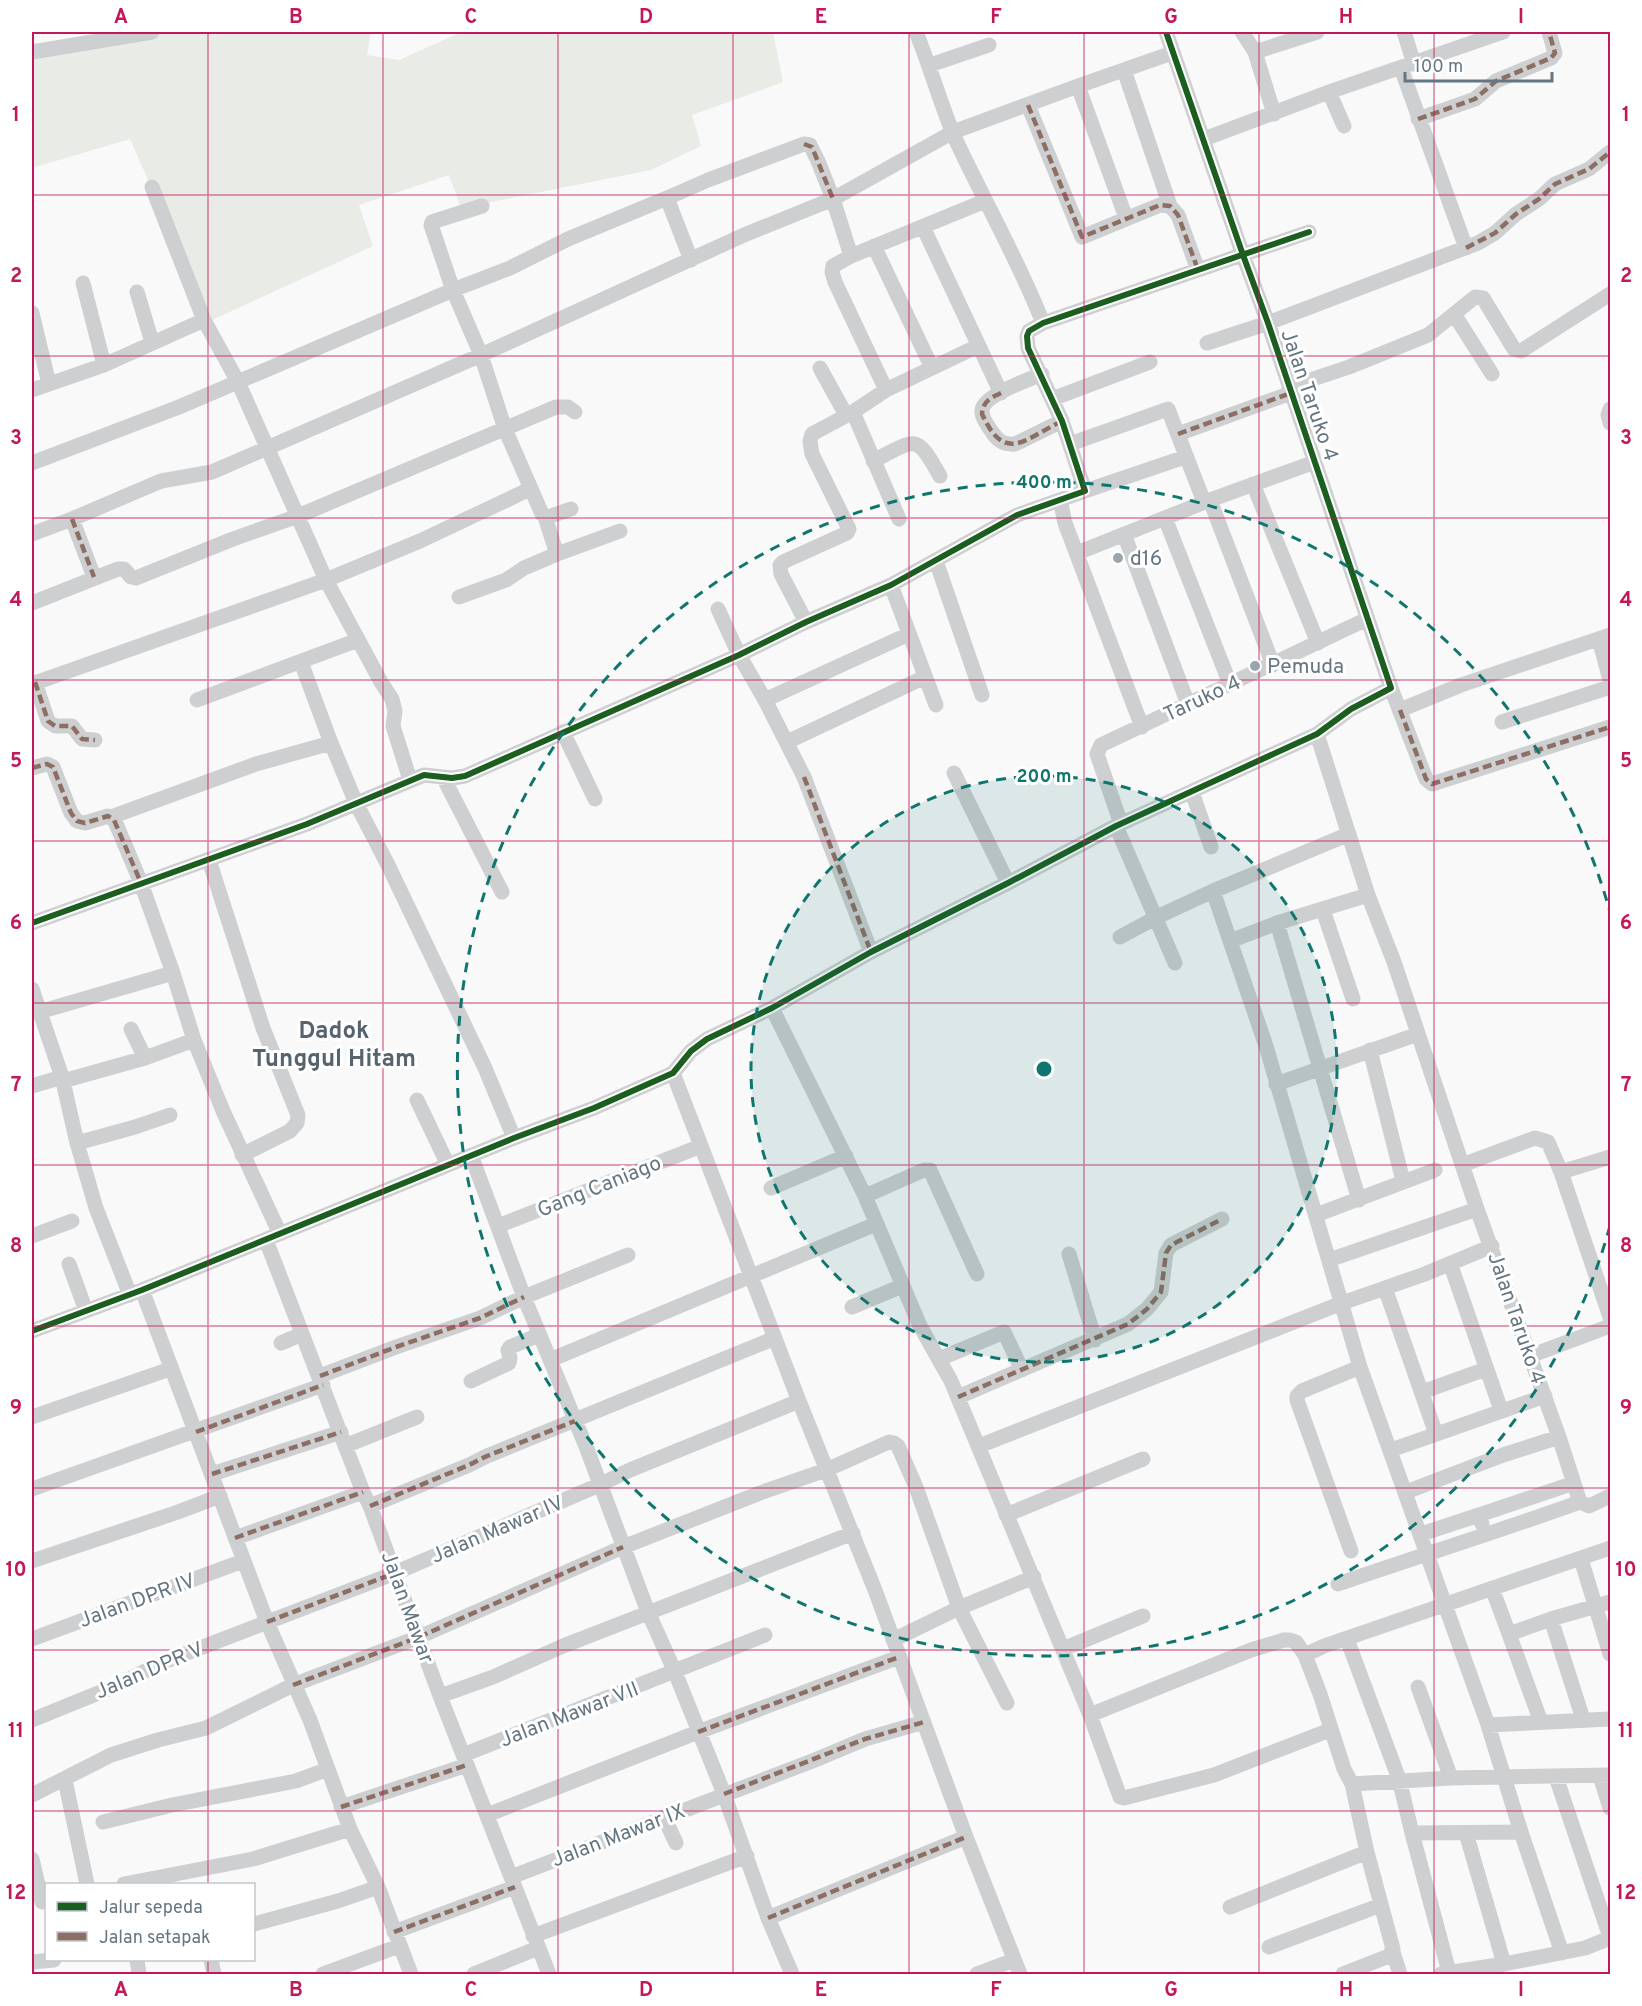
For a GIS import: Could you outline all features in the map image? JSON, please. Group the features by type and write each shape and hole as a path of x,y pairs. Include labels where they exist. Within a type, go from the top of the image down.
{"street":[{"path":"32,52 152,32"},
{"path":"916,32 953,132 1019,266 1043,324"},
{"name":"Jalan Taruko 4","path":"1166,32 1268,323 1391,688 1426,779 1432,784 1611,727"},
{"path":"1242,32 1255,52 1274,114"},
{"path":"1255,52 1313,32"},
{"path":"1404,32 1407,66 1418,118 1466,248"},
{"path":"1204,140 1329,92 1407,66 1481,35 1503,32"},
{"path":"1418,118 1475,99 1496,81 1551,58 1555,53 1550,32"},
{"path":"930,65 989,45"},
{"path":"32,534 161,481 212,472 267,449 481,355 744,235 832,200 953,132 1173,53"},
{"path":"1124,70 1170,206 1178,215 1198,270"},
{"path":"1078,86 1126,218"},
{"path":"1329,92 1344,126"},
{"path":"1028,105 1082,237 1160,205 1170,206"},
{"path":"32,463 238,382 453,290 532,259 568,240 708,180 808,144 814,151 851,256"},
{"path":"1207,343 1268,323 1466,248 1495,233 1555,184 1589,169 1611,152"},
{"path":"152,187 204,320 238,382 326,580 392,699 395,711 393,726 410,780"},
{"path":"667,198 690,261"},
{"path":"886,390 832,272 835,264 985,201"},
{"path":"482,206 432,222 432,227 453,290 481,355 505,429 545,517 557,554"},
{"path":"923,226 1001,393"},
{"path":"1085,491 1062,421 1029,348 1027,336 1030,329 1309,232"},
{"path":"874,246 932,368"},
{"path":"84,283 104,365"},
{"path":"137,292 152,342"},
{"path":"1178,434 1428,335 1475,297 1482,296 1514,349 1521,351 1611,294"},
{"path":"32,313 49,384"},
{"path":"1454,314 1492,374"},
{"path":"32,390 104,365 204,320"},
{"path":"806,622 779,569 783,562 849,531 812,454 810,445 814,431 850,413 886,390 978,346"},
{"path":"1052,399 1150,362"},
{"path":"820,368 850,413 899,519"},
{"path":"1042,374 989,398 982,414 996,439 1004,444 1015,444 1062,421"},
{"path":"32,603 120,568 124,569 131,578 136,578 298,516 560,406 568,406 575,412"},
{"path":"1070,444 1168,409 1185,458 1207,501 1273,665"},
{"path":"1611,410 1608,416 1611,423"},
{"path":"873,461 909,443 918,444 926,450 940,476"},
{"path":"32,923 208,860 410,780 429,774 443,777 465,776 740,655 806,622 891,585 1017,515 1185,458"},
{"path":"1077,553 1207,501 1315,462"},
{"path":"1253,484 1318,643"},
{"path":"95,740 82,739 72,726 55,726 48,722 33,683 326,580 420,541 531,489"},
{"path":"1060,500 1065,523 1142,727"},
{"path":"545,517 571,509"},
{"path":"1165,518 1230,684"},
{"path":"72,519 94,577"},
{"path":"459,597 506,580 524,568 557,554 620,531"},
{"path":"1124,534 1188,704"},
{"path":"936,561 982,695"},
{"path":"891,585 936,705"},
{"path":"718,609 787,742 813,799 871,952"},
{"name":"Taruko 4","path":"1119,825 1097,754 1101,745 1367,619"},
{"path":"765,700 909,634"},
{"path":"1400,710 1461,685 1605,637 1611,680"},
{"path":"197,700 358,640"},
{"path":"301,662 356,803 485,1068 514,1138"},
{"path":"787,742 925,677"},
{"path":"1502,723 1611,687"},
{"path":"32,1331 273,1237 673,1073 691,1051 707,1040 772,1008 871,952 1119,825 1317,734 1351,709 1391,688"},
{"path":"563,732 595,799"},
{"name":"Jalan Taruko 4","path":"1317,734 1368,895 1477,1209 1560,1437 1580,1502"},
{"path":"32,768 47,764 53,767 71,813 77,821 85,823 111,817 256,764 331,743"},
{"path":"954,773 1008,883"},
{"path":"443,777 502,892"},
{"path":"1192,792 1211,847"},
{"name":"Jalan Mawar","path":"111,817 141,883 194,1040 273,1237 302,1334 549,1974"},
{"path":"1119,825 1175,963"},
{"path":"1120,937 1214,891 1349,834"},
{"path":"208,860 263,1028 298,1115 297,1123 290,1131 242,1155"},
{"path":"1214,891 1266,1046 1360,1367 1488,1725 1562,1953"},
{"path":"1230,941 1277,923 1368,895"},
{"path":"1323,910 1353,999"},
{"path":"1277,923 1359,1200"},
{"path":"39,1012 173,973"},
{"path":"32,989 62,1079 77,1143 96,1208 136,1292 157,1328 170,1370 196,1432 243,1561 293,1685 310,1720 350,1829 378,1887 411,1974"},
{"path":"772,1008 865,1196 920,1326 958,1397 1090,1715 1120,1797 1214,1775 1296,1741 1330,1730"},
{"path":"131,1029 145,1059"},
{"path":"1276,1084 1418,1034"},
{"path":"32,1086 145,1059 194,1040"},
{"path":"1370,1050 1403,1181"},
{"path":"673,1073 799,1401 853,1533 1017,1967 977,1974"},
{"path":"417,1100 448,1165"},
{"path":"77,1143 135,1127 170,1114"},
{"path":"1462,1165 1539,1138 1548,1142 1561,1172 1611,1317"},
{"name":"Gang Caniago","path":"498,1226 701,1146"},
{"path":"471,1155 524,1297 575,1421 648,1612 724,1794 768,1918 792,1974"},
{"path":"771,1188 846,1156"},
{"path":"1561,1172 1611,1157"},
{"path":"865,1196 924,1170 930,1170 977,1275"},
{"path":"1316,1215 1435,1170"},
{"path":"1329,1260 1477,1209"},
{"path":"958,1397 1128,1324 1154,1301 1163,1286 1166,1253 1171,1245 1222,1219"},
{"path":"32,1236 72,1221"},
{"path":"549,1360 876,1224"},
{"path":"979,1446 1492,1246"},
{"path":"1069,1254 1095,1340"},
{"path":"32,1489 196,1432 322,1381 396,1347 480,1318 524,1297 628,1255"},
{"path":"1450,1263 1501,1410"},
{"path":"69,1264 86,1311"},
{"path":"852,1307 902,1286"},
{"path":"1385,1288 1436,1434"},
{"path":"1530,1356 1611,1326"},
{"path":"939,1359 1004,1332 1022,1370"},
{"path":"281,1343 302,1334"},
{"path":"471,1381 509,1362 511,1360 509,1348 539,1335"},
{"path":"370,1506 775,1338"},
{"path":"1351,1551 1297,1396 1302,1391 1360,1367"},
{"path":"1422,1392 1486,1369"},
{"path":"32,1417 170,1370"},
{"path":"1391,1450 1545,1396"},
{"name":"Jalan Mawar IV","path":"267,1622 395,1573 630,1470 799,1401"},
{"path":"212,1474 417,1417"},
{"path":"1406,1492 1503,1455 1560,1437"},
{"path":"32,1795 111,1755 206,1728 293,1685 419,1637 623,1547 760,1493 826,1470 886,1443 894,1443 898,1446 916,1488 959,1608 1008,1703"},
{"path":"1006,1515 1143,1460"},
{"path":"1421,1534 1574,1483"},
{"path":"235,1538 363,1492"},
{"path":"32,1561 220,1496"},
{"path":"1338,1584 1486,1536 1580,1502 1590,1506 1611,1496"},
{"path":"1479,1515 1486,1536"},
{"path":"440,1696 853,1533"},
{"path":"1305,1655 1324,1646 1611,1548"},
{"path":"1581,1559 1603,1604 1611,1654"},
{"name":"Jalan DPR IV","path":"32,1639 243,1561"},
{"path":"893,1640 959,1608 1034,1577"},
{"path":"1492,1588 1541,1722"},
{"path":"1509,1634 1603,1604"},
{"path":"1063,1649 1143,1616"},
{"path":"1551,1619 1583,1719"},
{"name":"Jalan DPR V","path":"32,1720 118,1685 161,1663 267,1622"},
{"name":"Jalan Mawar VII","path":"341,1807 465,1760 765,1635"},
{"path":"1090,1715 1212,1665 1284,1640 1296,1642 1305,1655 1346,1774 1352,1784 1367,1852 1400,1974"},
{"path":"1347,1640 1399,1779 1445,1973 1562,1953 1585,1948 1611,1938 1556,1777"},
{"path":"487,1815 698,1732 899,1657"},
{"path":"1418,1687 1451,1778"},
{"path":"1488,1725 1611,1719"},
{"name":"Jalan Mawar IX","path":"323,1974 513,1882 664,1817 865,1738 924,1722"},
{"path":"103,1822 172,1805 296,1780 328,1769"},
{"path":"1352,1784 1399,1779 1605,1776 1611,1808"},
{"path":"65,1780 87,1883"},
{"path":"664,1817 676,1843"},
{"path":"129,1883 253,1859 350,1829"},
{"path":"1412,1833 1521,1832"},
{"path":"1466,1833 1503,1964"},
{"path":"768,1918 966,1837"},
{"path":"1230,1907 1367,1852"},
{"path":"474,1974 536,1942 747,1856"},
{"path":"32,1859 40,1903"},
{"path":"255,1924 338,1901 378,1887"},
{"path":"1269,1947 1381,1905"},
{"path":"1343,1974 1389,1956 1393,1952"}],"shaded area":[{"path":"93,32 371,32 367,55 399,60 462,32 773,32 783,82 692,115 701,146 651,170 461,208 449,175 359,205 373,246 210,321 130,139 32,168 32,53 94,39"}],"marked path":[{"path":"1418,119 1475,99 1496,81 1551,58 1555,53 1549,32"},
{"path":"1028,105 1082,237 1160,205 1170,206 1178,215 1198,270"},
{"path":"804,144 812,147 833,199"},
{"path":"1466,248 1495,233 1555,184 1589,169 1610,152"},
{"path":"1001,393 988,400 982,414 990,429 999,439 1007,443 1026,440 1062,421"},
{"path":"1178,434 1291,393"},
{"path":"72,519 94,577"},
{"path":"35,682 48,721 55,726 72,726 82,739 95,740"},
{"path":"1400,710 1426,779 1432,784 1610,727"},
{"path":"32,768 47,764 53,767 71,813 77,821 85,823 108,816 114,820 141,883"},
{"path":"804,777 871,952"},
{"path":"958,1397 1128,1324 1147,1309 1161,1292 1166,1253 1171,1245 1222,1219"},
{"path":"320,1376 480,1318 524,1297"},
{"path":"196,1432 323,1385"},
{"path":"370,1506 575,1421"},
{"path":"212,1474 341,1432"},
{"path":"235,1538 363,1492"},
{"path":"293,1685 419,1637 623,1547"},
{"path":"267,1622 395,1573"},
{"path":"698,1732 899,1657"},
{"path":"724,1794 865,1739 924,1722"},
{"path":"341,1807 467,1765"},
{"path":"768,1918 966,1837"},
{"path":"394,1932 515,1887"}],"cycle path":[{"path":"32,1331 142,1290 514,1138 594,1108 673,1073 691,1051 707,1039 772,1008 871,952 1116,826 1317,734 1351,709 1391,688 1268,323 1166,32"},
{"path":"32,923 307,824 424,775 452,778 465,776 891,585 1017,515 1085,491 1062,421 1028,348 1029,331 1043,323 1309,232"}],"place":[{"name":"d16","path":"1118,558"},
{"name":"Pemuda","path":"1255,666"}],"district":[{"name":"Dadok Tunggul Hitam","path":"334,1044"}]}
